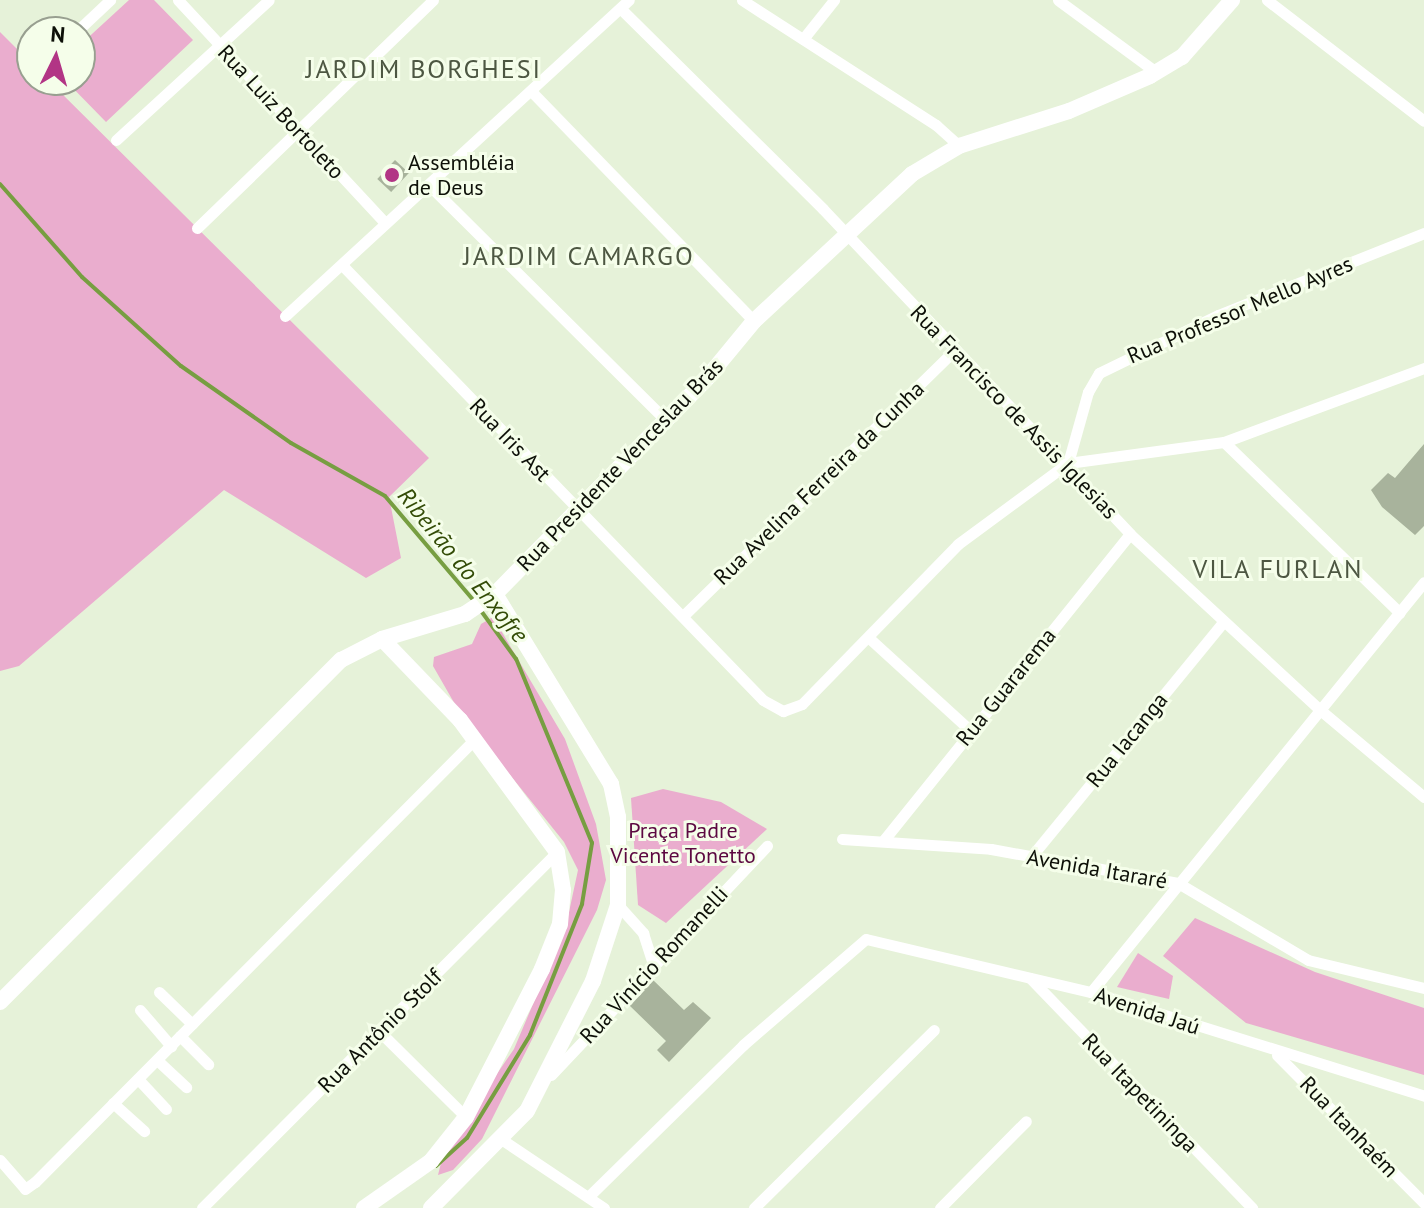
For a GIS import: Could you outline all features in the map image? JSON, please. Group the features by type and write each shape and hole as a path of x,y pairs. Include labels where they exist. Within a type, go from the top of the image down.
{"street":[{"path":"93,16 110,0"},
{"name":"Rua Luiz Bortoleto","path":"178,0 385,223"},
{"path":"116,140 221,48 269,0"},
{"path":"197,228 433,0"},
{"path":"742,0 959,146"},
{"path":"803,39 834,0"},
{"path":"1058,0 1156,72"},
{"name":"Rua Presidente Venceslau Brás","path":"0,1002 314,682 359,648 465,614 489,598 665,419 754,321 844,233 912,174 959,146 1069,111 1156,72 1182,57 1232,0"},
{"path":"1267,0 1424,121"},
{"path":"285,316 625,5"},
{"name":"Rua Francisco de Assis Iglesias","path":"625,5 955,350 1068,463 1130,534 1319,709 1424,797"},
{"path":"531,91 754,321"},
{"path":"430,186 665,419"},
{"name":"Rua Professor Mello Ayres","path":"1068,463 1093,380 1108,367 1218,315 1424,233"},
{"name":"Rua Iris Ast","path":"342,265 763,700 783,711 802,704 869,638"},
{"name":"Rua Avelina Ferreira da Cunha","path":"683,616 955,350"},
{"path":"971,731 869,638 958,544 1068,463 1224,442 1424,368"},
{"path":"1224,442 1400,613"},
{"name":"Rua Guararema","path":"883,841 1130,534"},
{"path":"1091,992 1424,582"},
{"path":"431,1208 501,1139 542,1085 593,981 618,905 619,837 611,784 489,598"},
{"name":"Rua Iacanga","path":"1030,858 1224,621"},
{"path":"364,1208 431,1161 466,1117 499,1059 560,924 563,876 557,852 474,740 382,639"},
{"path":"0,1160 25,1189 474,740"},
{"name":"Avenida Itararé","path":"842,839 991,849 1178,883 1308,960 1424,988"},
{"name":"Rua Vinício Romanelli","path":"542,1085 653,963 767,846"},
{"name":"Rua Antônio Stolf","path":"202,1208 557,852"},
{"path":"618,905 643,933 653,963"},
{"name":"Avenida Jaú","path":"588,1197 743,1045 866,939 1091,992 1273,1052 1424,1096"},
{"name":"Rua Itapetininga","path":"1030,978 1252,1208"},
{"path":"159,992 192,1024"},
{"path":"140,1010 171,1046"},
{"path":"754,1208 934,1030"},
{"path":"380,1032 466,1117"},
{"path":"180,1036 208,1064"},
{"name":"Rua Itanhaém","path":"1273,1052 1424,1203"},
{"path":"157,1060 186,1087"},
{"path":"138,1079 166,1109"},
{"path":"113,1103 144,1131"},
{"path":"940,1208 1026,1121"},
{"path":"501,1139 604,1208"}],"green space":[{"path":"129,0 154,0 193,40 106,122 81,96 96,96 96,30"},
{"path":"0,32 16,48 16,96 64,96 429,458 389,497 401,558 366,578 224,490 19,666 0,671"},
{"path":"493,617 565,739 596,824 606,880 597,910 482,1139 453,1170 438,1175 444,1151 514,1049 566,926 578,870 564,842 460,713 433,666 434,657 472,644 481,624"},
{"name":"Praça Padre Vicente Tonetto","path":"663,789 721,802 767,829 666,923 638,905 631,798"},
{"path":"1195,918 1315,972 1424,1008 1424,1075 1246,1023 1163,956"},
{"path":"1138,953 1173,976 1169,999 1117,987"}],"building":[{"name":"Assembléia de Deus","path":"395,160 409,173 391,192 377,179"},
{"path":"1424,444 1424,526 1415,535 1382,507 1371,490 1388,473 1395,478"},
{"path":"653,980 684,1010 693,1002 711,1018 669,1062 657,1050 666,1041 629,1005"}],"waterway":[{"name":"Ribeirão do Enxofre","path":"0,184 82,277 181,366 291,443 385,496 474,601"},
{"name":"Ribeirão do Enxofre","path":"436,1166 467,1138 530,1035 582,904 592,843 516,659 479,608"}],"place":[{"name":"Assembléia de Deus","path":"392,175"}],"district":[{"name":"JARDIM BORGHESI","path":"424,69"},
{"name":"JARDIM CAMARGO","path":"579,256"},
{"name":"VILA FURLAN","path":"1278,569"}]}
